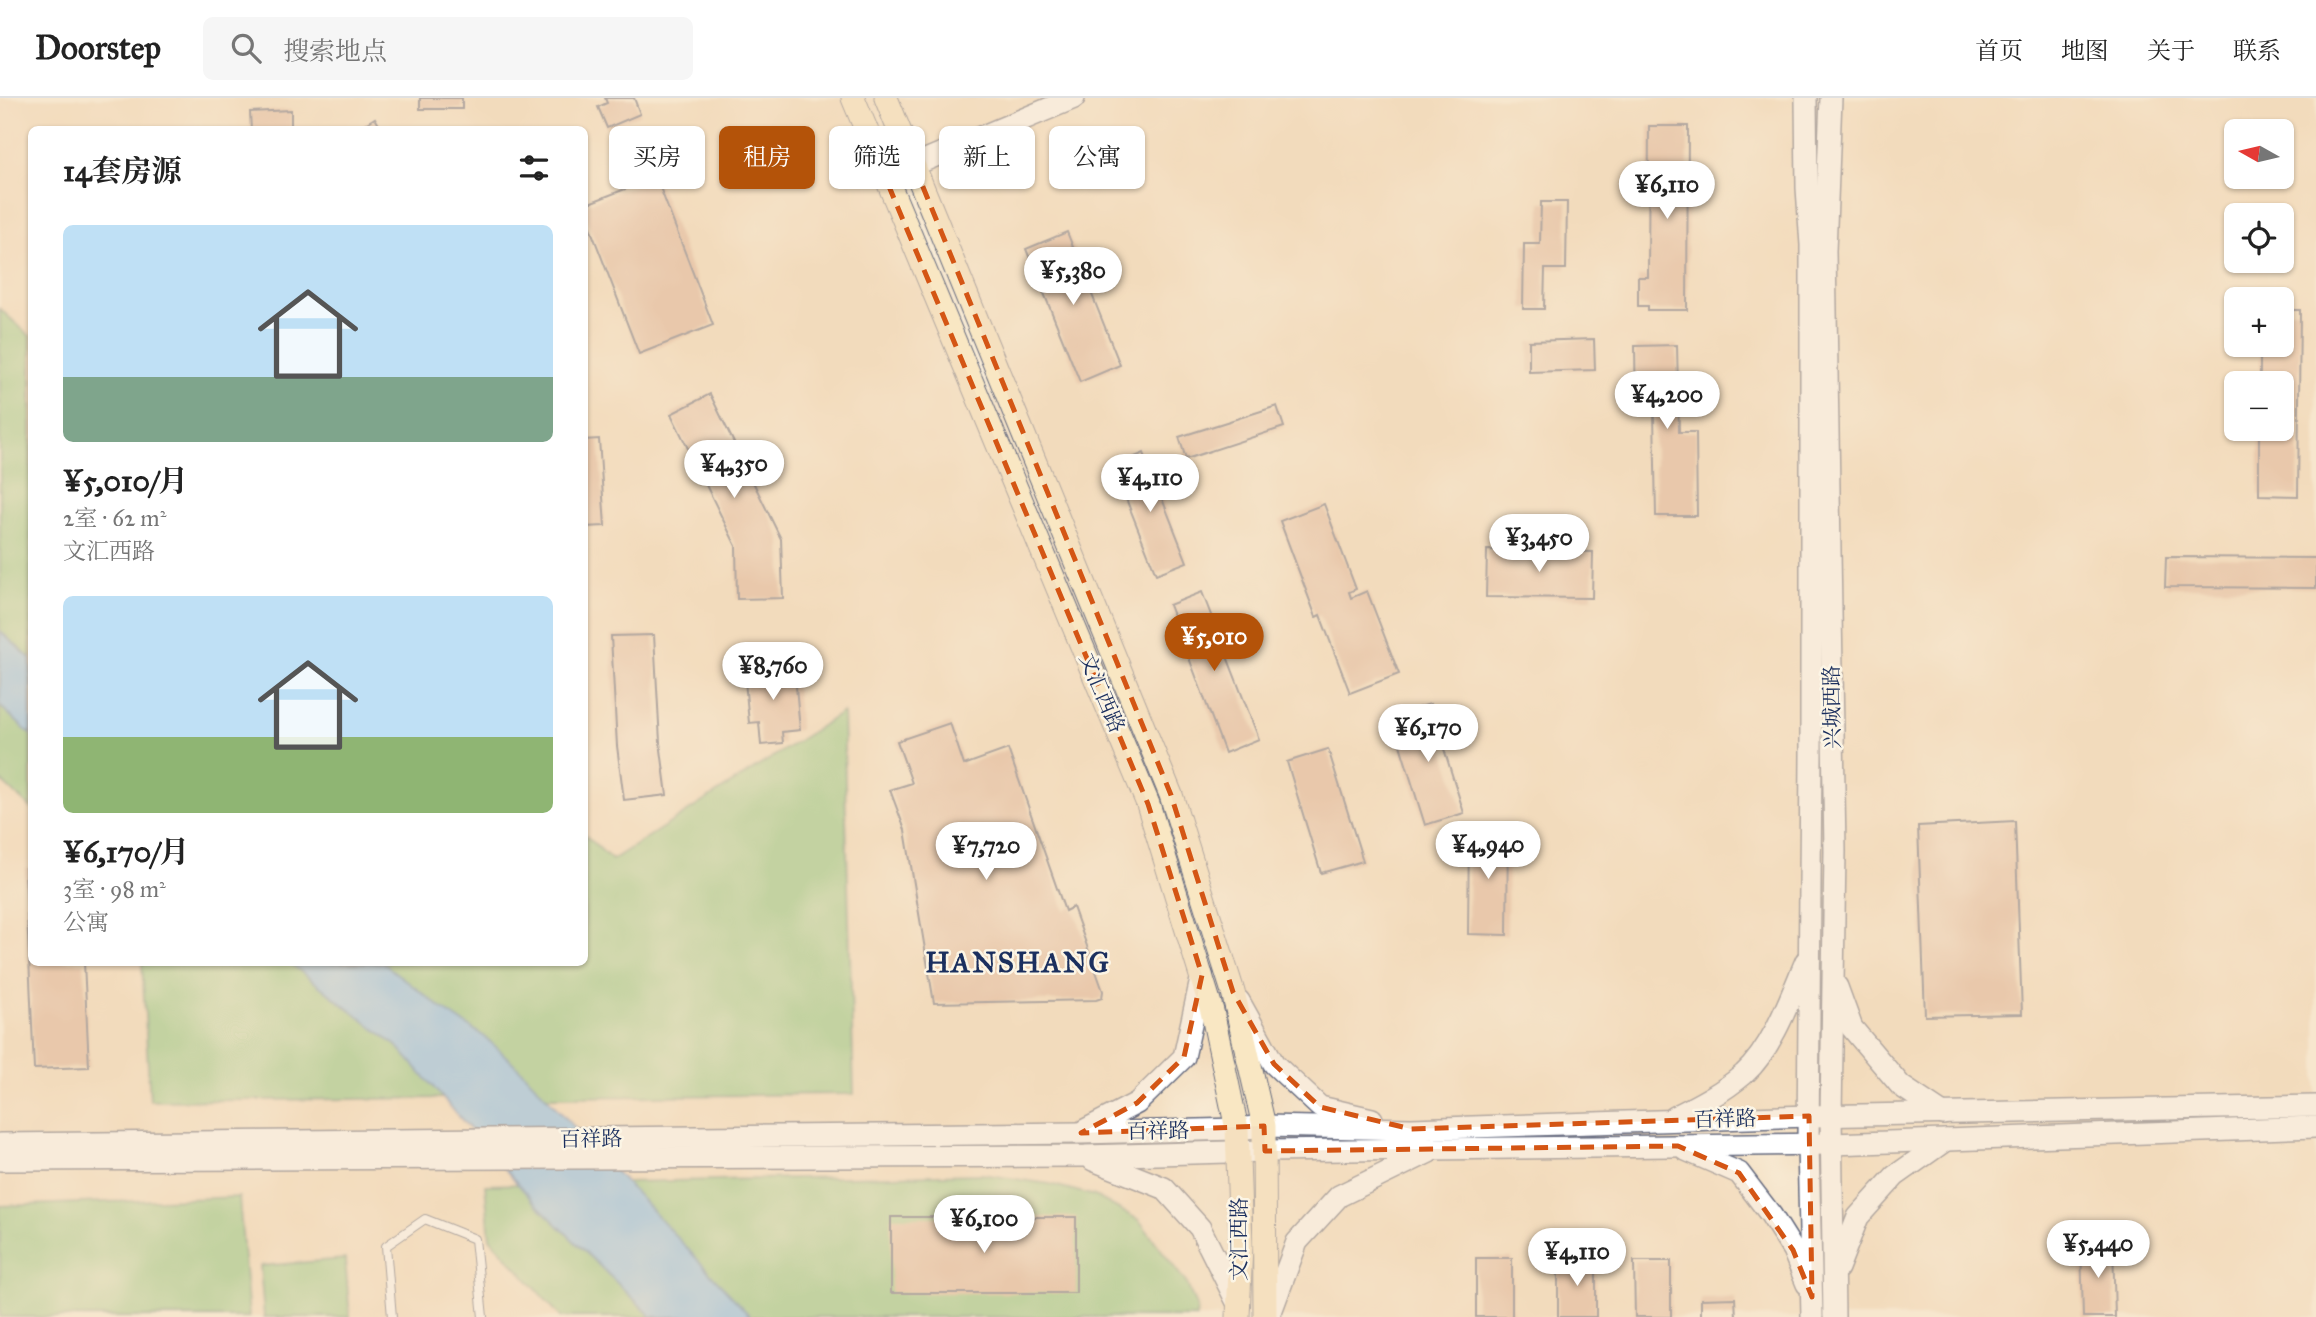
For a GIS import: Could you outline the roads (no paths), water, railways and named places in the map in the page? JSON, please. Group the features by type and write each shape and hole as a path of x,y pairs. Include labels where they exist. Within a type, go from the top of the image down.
{"main road":[{"name":"文汇西路","path":"853,98 864,126"},
{"name":"文汇西路","path":"886,98 898,126"},
{"name":"文汇西路","path":"890,189 1148,804 1202,975 1237,1129 1241,1245 1239,1312"},
{"name":"文汇西路","path":"924,189 1171,795 1233,992 1264,1126 1267,1317"}],"street":[{"path":"925,160 1074,98"},
{"name":"兴城西路","path":"1806,98 1811,246 1808,1145 1812,1307"},
{"name":"兴城西路","path":"1831,98 1825,251 1835,851 1831,1116 1834,1317"},
{"path":"1668,1121 1713,1097 1745,1073 1775,1032 1810,952"},
{"path":"1081,1133 1137,1103 1184,1057 1202,975"},
{"path":"1833,977 1852,1028 1901,1086 1943,1114"},
{"path":"1233,992 1274,1064 1320,1107 1411,1129"},
{"name":"百祥路","path":"0,1144 1081,1133 1264,1126 1411,1129 1809,1116 2316,1106"},
{"name":"百祥路","path":"0,1160 1085,1156 1265,1151 1808,1145 2316,1127"},
{"path":"1833,1280 1858,1217 1895,1176 1946,1140"},
{"path":"1678,1146 1739,1173 1793,1250 1812,1307"},
{"path":"1267,1317 1297,1242 1339,1196 1435,1149"},
{"path":"1085,1156 1164,1188 1200,1228 1239,1312"}],"lane":[{"path":"392,1317 386,1246 425,1219 475,1239 482,1317"}],"water":[{"path":"0,631 28,656 28,732 0,706"},
{"path":"294,966 387,966 444,1010 485,1037 523,1072 751,1317 652,1317 532,1200 399,1048"}],"district":[{"name":"HANSHANG","path":"1018,962"}]}
